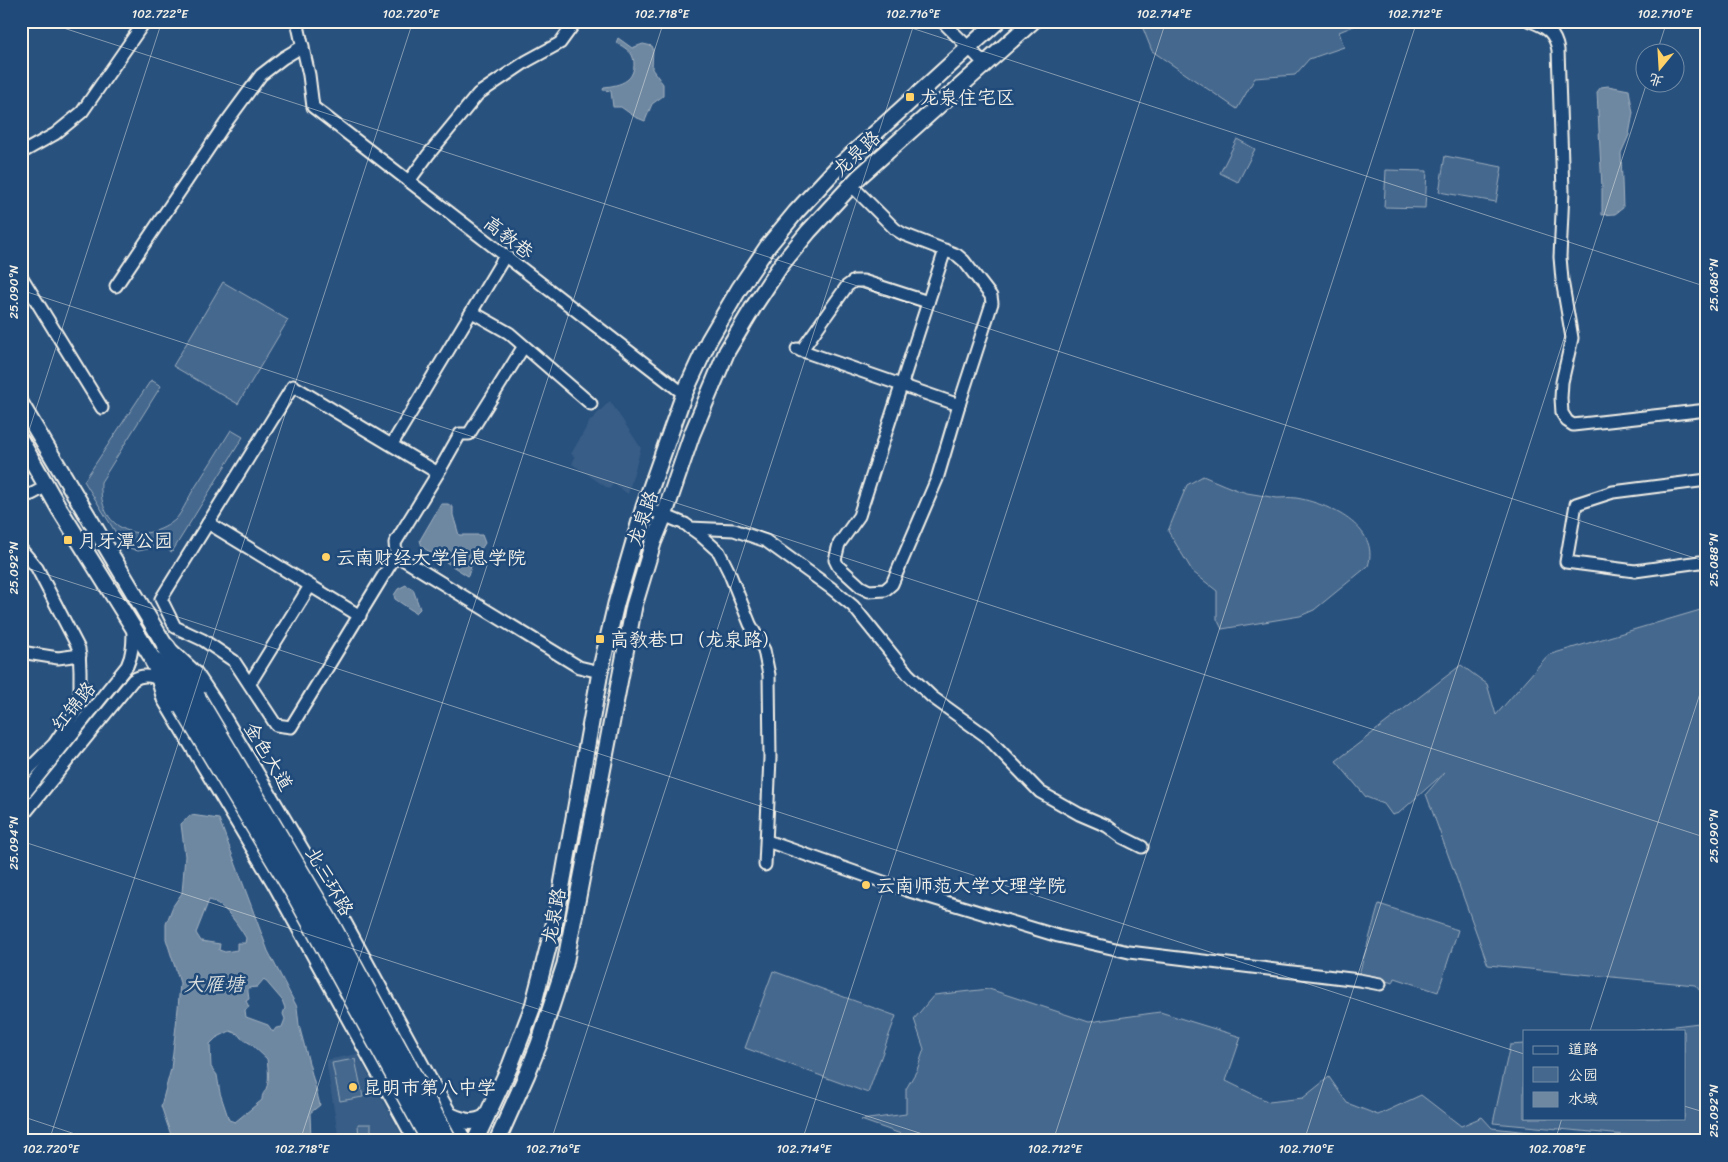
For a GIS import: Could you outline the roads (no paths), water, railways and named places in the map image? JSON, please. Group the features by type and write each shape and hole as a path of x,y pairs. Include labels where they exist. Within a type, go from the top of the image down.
{"highway":[{"name":"北三环路","path":"166,648 189,702 431,1141"},
{"name":"北三环路","path":"161,676 189,702 327,918 448,1141"}],"main road":[{"name":"龙泉路","path":"476,1141 510,1066 533,1006 557,913 600,672 616,604 644,507 684,394 714,331 739,289 773,239 835,170 998,21"},
{"name":"龙泉路","path":"499,1140 539,1044 565,964 634,606 653,544 692,434 727,350 781,265 808,231 851,185 1033,21"},
{"name":"金色大道","path":"21,404 166,648 195,674 213,701 338,912 464,1141"},
{"path":"22,442 161,676 165,700 275,883 416,1141"},
{"path":"394,1100 406,1105 418,1102 427,1093 429,1080"},
{"path":"451,1116 464,1122 476,1122 486,1117"}],"street":[{"path":"21,153 56,134 82,112 145,21"},
{"path":"116,286 225,124 261,75 303,46 297,21"},
{"path":"409,181 478,94 520,66 560,44 576,21"},
{"path":"942,21 985,64"},
{"path":"1530,21 1551,31 1556,40 1558,50 1563,192 1560,257 1572,338 1562,382 1562,413 1572,426 1707,410"},
{"name":"高教巷","path":"303,46 313,107 684,394"},
{"path":"851,185 895,229 903,234 945,250 957,255 964,261 991,296 990,309 937,479 892,584 885,590 869,591 861,587 838,566 835,560 836,551 859,516 945,250"},
{"path":"392,444 505,256"},
{"path":"21,276 102,408"},
{"path":"928,302 867,282 854,281 847,286 799,350 959,405"},
{"path":"472,312 509,333 591,404"},
{"path":"438,472 293,386 161,599 175,627 203,640 234,661 276,725 291,727 396,554 395,543 438,472 460,434 469,434 524,346"},
{"path":"22,442 39,432"},
{"path":"1707,480 1613,492 1576,504 1566,562 1635,571 1707,561"},
{"path":"21,496 32,494 47,486"},
{"path":"644,507 690,528 719,552 750,624 764,650 769,676 770,758 765,865"},
{"path":"208,523 360,616"},
{"path":"690,528 734,530 766,541 853,606 908,674 932,697 986,736 1040,792 1079,814 1107,826 1122,838 1142,847"},
{"path":"21,549 37,568 79,649 80,655 80,698 77,710 54,744 21,777"},
{"path":"396,554 579,667 600,672"},
{"path":"250,683 310,586"},
{"name":"红锦路","path":"21,798 127,666 131,657 133,628"},
{"path":"21,652 58,658 80,655"},
{"name":"红锦路","path":"21,818 133,680 146,676 161,676"},
{"path":"767,841 906,890 1058,936 1129,952 1380,984"}],"water":[{"path":"618,38 632,48 643,44 653,48 652,69 663,84 663,96 652,104 645,121 635,117 621,107 613,107 611,91 603,90 604,87 624,82 629,78 634,69 632,55 616,43"},
{"path":"1608,86 1629,90 1633,113 1629,135 1621,153 1623,208 1615,214 1602,215 1597,92 1601,87"},
{"path":"441,504 448,504 453,507 453,515 459,535 482,535 485,543 472,563 468,576 422,547 420,540"},
{"path":"406,585 413,589 420,609 416,613 395,599 394,595 398,589"},
{"name":"大雁塘","path":"191,815 219,819 268,951 297,1007 299,1025 320,1105 310,1113 311,1138 319,1141 173,1141 161,1106 171,1069 180,983 166,939 166,924 173,906 182,893 185,856 181,824","holes":["209,900 220,905 225,910 246,938 245,943 237,943 237,950 225,952 219,950 220,944 201,941 196,933","264,979 282,1000 285,1008 283,1014 285,1019 282,1027 276,1028 273,1032 268,1025 246,1017 245,1010 249,1007 246,1001 249,999 248,988 257,987","230,1031 238,1034 267,1059 268,1082 262,1100 235,1122 229,1120 220,1093 217,1075 211,1067 210,1044 216,1038"]}],"place":[{"name":"龙泉住宅区","path":"910,97"},
{"name":"月牙潭公园","path":"68,540"},
{"name":"云南财经大学信息学院","path":"326,557"},
{"name":"高教巷口（龙泉路）","path":"600,639"},
{"name":"云南师范大学文理学院","path":"866,885"},
{"name":"昆明市第八中学","path":"353,1087"}]}
